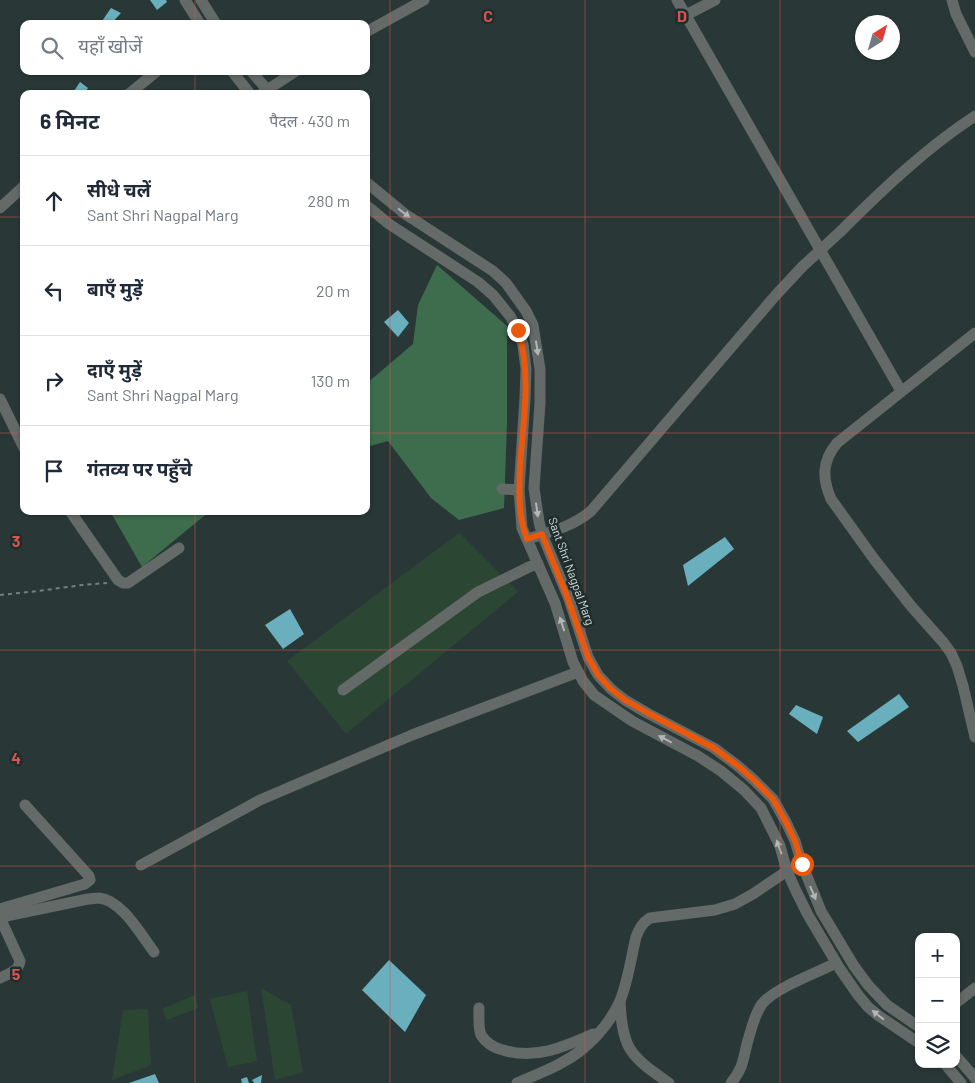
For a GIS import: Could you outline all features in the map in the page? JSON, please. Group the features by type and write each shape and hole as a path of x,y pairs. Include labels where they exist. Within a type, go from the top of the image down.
{"street":[{"path":"185,0 198,20"},
{"path":"201,0 214,20"},
{"path":"370,30 424,0"},
{"path":"677,0 902,392"},
{"path":"686,15 715,0"},
{"path":"952,0 956,14 975,52"},
{"path":"134,90 151,75"},
{"path":"235,75 247,90"},
{"path":"254,75 265,90"},
{"path":"269,90 290,75"},
{"path":"527,539 574,523 591,511 774,296 802,267 909,167 974,116"},
{"name":"Sant Shri Nagpal Marg","path":"370,185 405,214 493,271 506,283 533,324 540,370 540,403 534,488 539,522 588,657 598,675 625,700 714,748 738,766 773,799 795,841 802,864 822,911 854,966 868,985 887,1005 915,1024"},
{"path":"0,208 20,190"},
{"path":"370,208 388,224 478,282 493,295 510,316 518,330 523,346 526,369 519,490 522,528 555,603 578,672 583,681 594,695 612,708 721,771 744,790 761,808 780,846 787,871 808,915 836,963 868,1006 879,1016 915,1039"},
{"path":"975,333 837,443 830,451 825,469 825,478 831,499 874,559 911,606 944,642 951,653 957,666 975,737"},
{"path":"0,399 20,440"},
{"path":"502,489 519,490"},
{"path":"73,515 118,580 123,583 128,584 179,548"},
{"path":"344,690 478,592 538,564"},
{"path":"141,865 260,800 412,735 578,672"},
{"path":"0,909 86,884 90,880 89,876 25,805"},
{"path":"516,1083 564,1062 579,1052 599,1032 620,1002 636,937 644,922 650,918 715,910 735,904 787,871 802,864"},
{"path":"0,978 17,969 20,961 2,922 6,916 88,899 99,898 108,900 119,907 126,913 154,952"},
{"path":"731,1083 740,1070 755,1016 761,1006 770,996 836,963"},
{"path":"960,1001 975,988"},
{"path":"620,1002 625,1037 630,1048 642,1063 669,1083"},
{"path":"479,1008 481,1035 487,1043 498,1049 510,1052 525,1054 541,1053 599,1032"},
{"path":"960,1061 975,1078"},
{"path":"948,1068 961,1083"}],"path":[{"path":"0,595 97,583 123,583"}],"green space":[{"path":"437,265 507,326 507,422 504,508 459,520 431,498 388,441 370,446 370,381 413,344 418,305"},
{"path":"112,515 205,515 142,567"},
{"path":"459,533 518,592 346,734 287,661"},
{"path":"261,988 291,1005 303,1072 275,1080"},
{"path":"247,991 257,1061 228,1067 210,999"},
{"path":"195,995 198,1008 167,1020 162,1009"},
{"path":"148,1009 151,1065 112,1080 123,1010"}],"building":[{"path":"150,0 166,0 167,2 157,10"},
{"path":"111,8 121,13 115,20 103,20"},
{"path":"80,82 88,88 87,90 75,90"},
{"path":"398,310 409,323 398,337 384,322"},
{"path":"725,537 734,549 688,586 683,565"},
{"path":"290,609 304,634 283,649 265,625"},
{"path":"899,694 909,707 858,742 847,731"},
{"path":"796,705 823,717 817,734 789,714"},
{"path":"389,960 426,995 405,1032 362,990"},
{"path":"155,1074 159,1083 129,1083"},
{"path":"262,1075 261,1083 254,1083 252,1080"},
{"path":"247,1077 249,1083 242,1083 241,1079"}],"route":[{"path":"518,330 523,346 526,369 519,490 522,528 527,539 542,534 593,667 605,683 625,700 714,748 754,780 773,799 795,841 802,864"}]}
